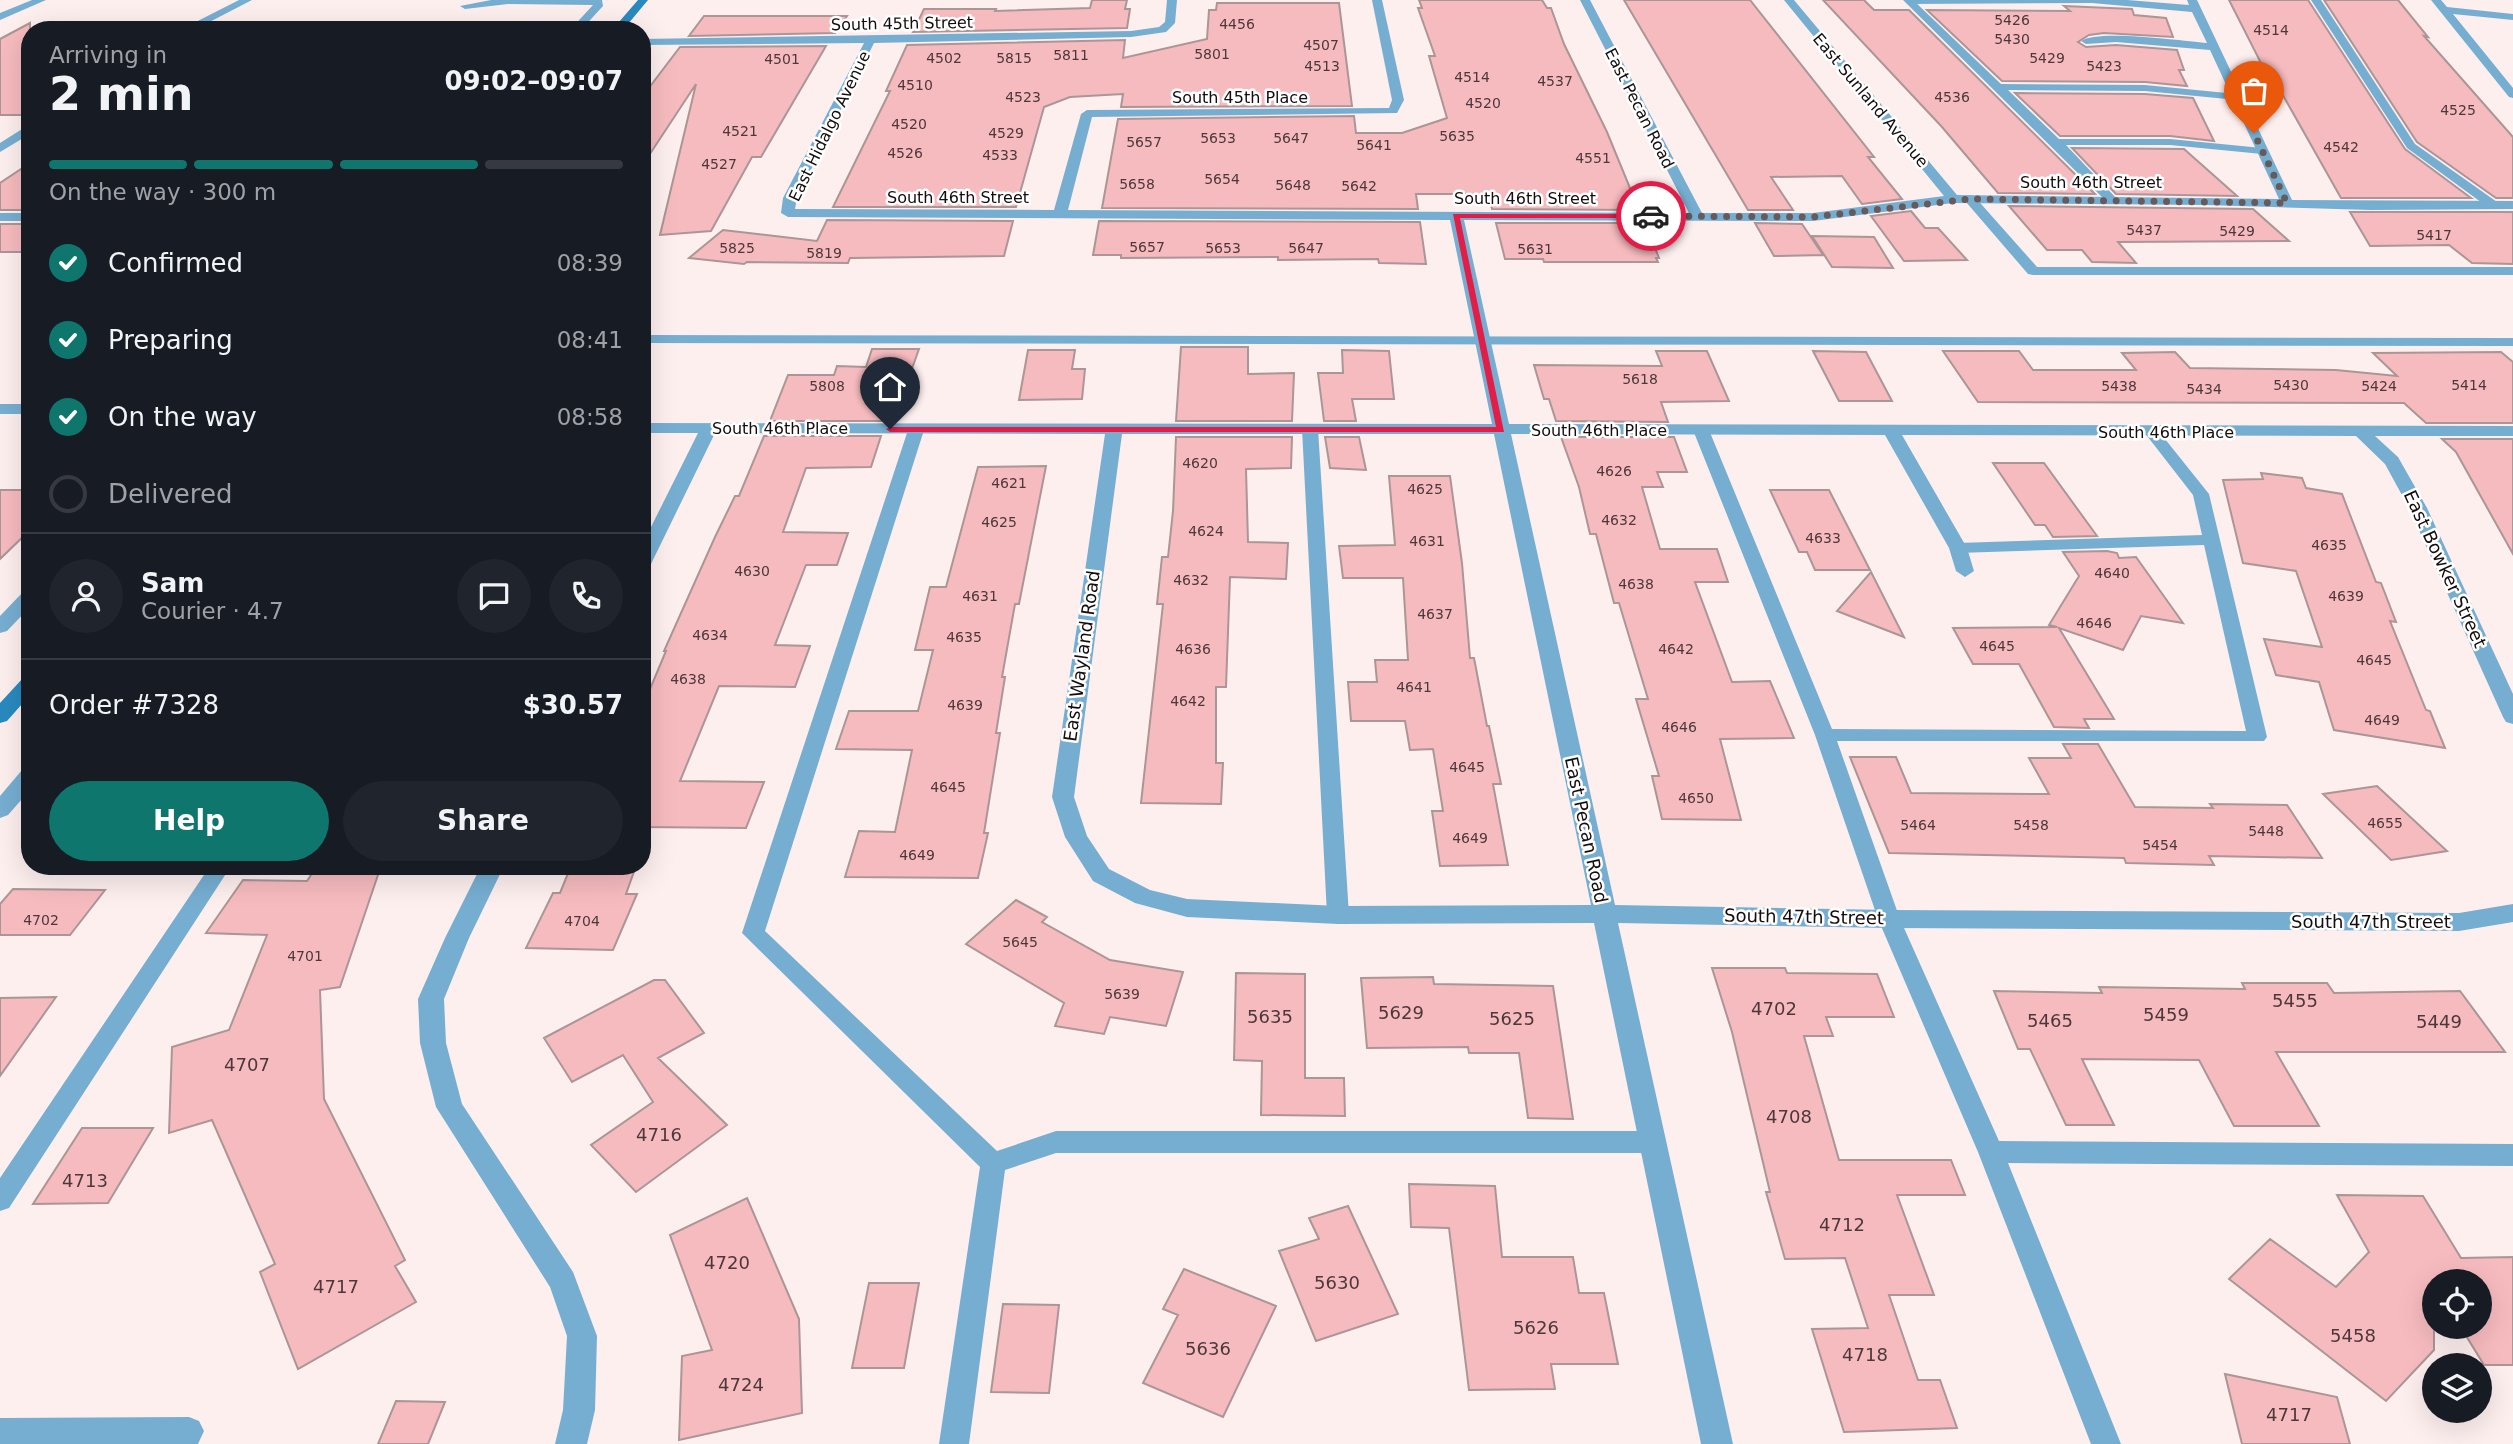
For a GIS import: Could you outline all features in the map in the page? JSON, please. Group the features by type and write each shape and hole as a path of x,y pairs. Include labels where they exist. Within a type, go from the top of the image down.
{"main road":[{"path":"625,21 643,0"},
{"path":"1,713 21,692"}],"street":[{"path":"0,17 41,0"},
{"path":"204,21 247,0"},
{"name":"South 45th Street","path":"651,43 1131,34 1162,30 1170,23 1172,0"},
{"name":"South 45th Place","path":"1060,214 1087,114 1393,111 1398,100 1377,0"},
{"name":"East Pecan Road","path":"1585,0 1697,216"},
{"name":"East Sunland Avenue","path":"1788,0 1953,199"},
{"path":"1909,0 2092,1 2194,5 2287,203"},
{"path":"2436,0 2513,95"},
{"path":"465,6 508,1 598,2 598,6 584,21"},
{"path":"2444,10 2513,17"},
{"path":"2086,41 2116,39 2214,47"},
{"name":"East Hidalgo Avenue","path":"788,212 790,198 870,40"},
{"path":"0,148 21,134"},
{"name":"South 46th Street","path":"788,212 1813,217 1953,199 2513,205"},
{"name":"East Pecan Road","path":"1456,215 1717,1444"},
{"path":"0,217 21,217"},
{"path":"0,409 21,409"},
{"name":"South 46th Place","path":"651,428 2513,431"},
{"path":"651,546 709,428"},
{"name":"East Wayland Road","path":"1101,875 1076,837 1063,797 1114,429"},
{"path":"1892,431 1958,548 1965,571"},
{"name":"East Bowker Street","path":"2362,432 2392,461 2418,508 2513,716"},
{"path":"0,627 21,605"},
{"path":"0,810 21,786"},
{"path":"489,875 432,999 432,1044 449,1107 563,1281 582,1335 579,1410 571,1444"},
{"name":"South 47th Street","path":"1101,875 1143,897 1187,908 1338,915 1604,914 1889,919 2459,922 2513,913"}],"lane":[{"path":"1909,0 2056,142 2111,200"},
{"path":"2316,0 2411,146 2493,205"},
{"path":"1997,87 2145,88 2237,97"},
{"path":"2056,142 2169,142 2262,151"},
{"path":"1970,199 2033,271 2513,271"},
{"path":"651,339 2513,342"},
{"path":"1310,429 1338,915"},
{"path":"916,430 753,933 993,1163"},
{"path":"1701,430 1825,735 1889,919 1991,1152 2106,1444"},
{"path":"1825,735 2257,737 2201,494 2152,432"},
{"path":"1958,548 2212,540"},
{"path":"0,1200 215,875"},
{"path":"993,1163 1056,1142 1652,1142"},
{"path":"1991,1152 2513,1155"},
{"path":"954,1444 993,1163"},
{"path":"0,1432 189,1431 182,1444"}],"building":[{"path":"1092,0 1127,0 1125,9 1130,9 1127,28 913,32 924,9 996,9 995,11 1090,8"},
{"path":"1419,0 1542,0 1547,8 1551,8 1564,44 1607,132 1639,210 1492,209 1489,194 1416,194 1418,209 1102,208 1118,119 1354,116 1356,133 1402,133 1447,118 1429,56 1435,56 1418,8 1422,8"},
{"path":"1624,0 1750,0 1874,157 1868,157 1902,199 1862,204 1842,176 1771,177 1793,210 1748,210"},
{"path":"1823,0 1864,0 1874,10 1909,10 2095,194 1998,193 1942,127"},
{"path":"2229,0 2308,0 2405,149 2471,198 2341,198 2267,67 2263,67"},
{"path":"2324,0 2398,0 2428,37 2424,36 2513,137 2513,198 2496,198 2417,142"},
{"path":"1217,3 1339,3 1352,106 1121,107 1123,94 1070,97 1044,107 1016,207 833,207 890,91 886,91 907,45 1125,40 1123,58 1207,39 1209,10 1216,10"},
{"path":"2064,6 2132,9 2134,15 2166,18 2173,37 2104,33 2089,35 2078,42 2086,47 2116,45 2177,50 2184,70 2179,70 2187,86 2145,82 2002,81 1927,10 2070,11"},
{"path":"704,16 847,16 835,33 689,36"},
{"path":"21,28 21,115 0,115 0,39"},
{"path":"826,46 761,157 752,157 711,231 660,235 696,84 651,152 651,85 680,47"},
{"path":"2015,93 2145,94 2193,98 2214,141 2170,136 2060,136"},
{"path":"2072,148 2184,149 2237,196 2116,194"},
{"path":"21,169 21,210 0,210 0,183"},
{"path":"2009,206 2253,209 2289,241 2118,242 2136,263 2092,262 2082,250 2047,250"},
{"path":"1911,211 1925,228 1938,228 1967,260 1904,261 1871,216"},
{"path":"2350,212 2513,212 2513,264 2472,263 2449,245 2370,246"},
{"path":"827,220 1013,221 1004,256 850,258 848,263 744,264 689,258 723,230 817,241"},
{"path":"1099,221 1420,222 1426,264 1379,263 1378,259 1121,258 1121,255 1093,255"},
{"path":"1496,223 1645,223 1659,258 1656,258 1658,262 1544,262 1543,259 1505,259"},
{"path":"1755,223 1802,224 1823,255 1774,256"},
{"path":"0,224 21,224 21,252 0,252"},
{"path":"1812,236 1874,237 1893,268 1832,267"},
{"path":"1181,347 1248,347 1248,374 1294,373 1292,421 1176,421"},
{"path":"872,349 919,349 901,399 893,399 886,421 770,421 788,375 834,375 837,366 866,367"},
{"path":"1028,350 1075,350 1072,369 1085,369 1082,399 1019,400"},
{"path":"1342,350 1389,351 1394,399 1352,399 1356,421 1324,421 1318,373 1343,373"},
{"path":"1656,351 1707,351 1729,401 1661,402 1668,422 1556,421 1549,399 1544,399 1534,365 1662,366"},
{"path":"1813,351 1866,352 1892,401 1839,401"},
{"path":"1943,351 2019,351 2033,370 2136,370 2122,353 2175,352 2190,368 2336,370 2397,376 2373,353 2501,352 2513,362 2513,423 2426,423 2404,403 1978,402"},
{"path":"764,436 881,436 871,467 806,468 783,532 848,533 837,565 806,565 775,645 810,646 795,687 719,686 680,781 764,782 746,828 651,827 651,687 715,537 735,496 739,496"},
{"path":"1176,437 1292,437 1291,468 1246,469 1248,542 1288,543 1286,579 1230,577 1226,687 1216,687 1216,763 1223,763 1221,804 1141,803 1163,604 1157,604 1162,557 1168,557 1173,511"},
{"path":"1325,437 1359,437 1366,470 1330,468"},
{"path":"1561,437 1674,437 1687,472 1657,472 1663,487 1642,487 1660,549 1717,549 1728,582 1695,582 1732,682 1770,681 1794,738 1720,739 1741,820 1662,819 1652,776 1659,776 1636,699 1648,699 1619,603 1614,603 1596,534 1590,534 1579,487"},
{"path":"2442,439 2513,439 2513,554 2456,452"},
{"path":"1993,463 2044,463 2097,536 2053,537 2045,525 2035,525"},
{"path":"1046,466 1019,604 1015,604 1002,677 1005,677 996,733 1000,733 984,833 988,833 978,878 845,877 859,831 895,832 912,750 836,749 849,711 918,711 933,650 915,650 930,587 946,587 978,467"},
{"path":"2261,473 2302,478 2306,488 2342,494 2376,582 2381,583 2396,622 2390,621 2426,710 2430,711 2445,748 2334,730 2319,682 2276,675 2264,639 2322,647 2296,571 2243,563 2223,480 2263,479"},
{"path":"1389,476 1450,476 1462,563 1470,658 1474,658 1501,784 1493,784 1508,865 1440,866 1432,811 1443,811 1433,749 1410,750 1405,721 1351,721 1348,682 1377,682 1375,660 1408,660 1403,578 1343,578 1339,546 1395,545"},
{"path":"0,490 21,490 21,539 0,559"},
{"path":"1770,490 1829,490 1870,570 1815,570 1807,552 1799,552"},
{"path":"2063,552 2117,553 2119,558 2136,557 2183,623 2141,616 2123,650 2059,628 2114,719 2084,719 2089,728 2054,727 2019,664 1973,664 1953,628 2057,627 2049,625 2079,576"},
{"path":"1871,572 1904,637 1837,611"},
{"path":"2063,744 2098,744 2135,807 2287,805 2322,858 2209,856 2214,865 2126,863 2124,858 1889,853 1850,757 1896,757 1911,793 2049,794 2029,758 2071,758"},
{"path":"2377,786 2447,851 2391,860 2323,794"},
{"path":"311,875 378,875 340,987 320,990 324,1099 405,1260 395,1266 416,1302 298,1369 260,1272 275,1264 212,1120 169,1133 172,1047 229,1030 267,935 206,933 243,880 307,881"},
{"path":"567,875 633,875 626,894 637,894 613,950 526,948 553,893 560,893"},
{"path":"13,889 105,890 70,935 0,935 0,904"},
{"path":"1016,900 1047,917 1042,922 1110,960 1183,972 1166,1026 1110,1017 1104,1034 1055,1026 1064,1003 966,944"},
{"path":"1712,968 1785,968 1787,973 1877,974 1894,1017 1826,1017 1833,1036 1804,1036 1839,1160 1951,1160 1965,1195 1897,1195 1934,1295 1889,1295 1918,1380 1940,1380 1957,1428 1844,1432 1812,1329 1868,1328 1845,1258 1785,1259 1766,1192 1770,1192 1732,1032"},
{"path":"1236,973 1305,974 1305,1078 1344,1078 1345,1116 1261,1115 1262,1061 1234,1060"},
{"path":"1433,977 1434,984 1553,986 1573,1119 1528,1118 1519,1053 1469,1053 1468,1047 1367,1048 1361,978"},
{"path":"654,980 665,980 704,1033 658,1058 727,1125 636,1192 591,1145 653,1102 623,1055 572,1082 544,1038"},
{"path":"2242,983 2327,983 2334,993 2460,991 2505,1052 2276,1052 2319,1126 2234,1126 2199,1060 2082,1059 2114,1125 2066,1125 2030,1049 2018,1049 1994,991 2102,993 2099,987 2245,989"},
{"path":"56,997 0,1076 0,998"},
{"path":"82,1128 153,1128 108,1203 33,1204"},
{"path":"1409,1184 1495,1186 1502,1257 1573,1257 1579,1293 1604,1293 1618,1364 1551,1364 1555,1389 1469,1390 1449,1228 1411,1227"},
{"path":"2337,1195 2423,1196 2461,1258 2513,1257 2513,1365 2492,1365 2492,1353 2477,1353 2468,1339 2492,1339 2492,1269 2422,1269 2422,1339 2434,1339 2434,1350 2431,1353 2422,1353 2422,1363 2386,1401 2229,1279 2270,1239 2336,1287 2369,1252"},
{"path":"747,1198 799,1319 802,1413 679,1440 682,1356 712,1350 670,1235"},
{"path":"1348,1206 1398,1314 1316,1341 1279,1251 1319,1239 1309,1218"},
{"path":"1184,1269 1276,1306 1223,1417 1143,1383 1178,1315 1163,1309"},
{"path":"869,1283 919,1283 904,1368 852,1368"},
{"path":"1003,1304 1059,1305 1049,1393 991,1392"},
{"path":"2225,1374 2337,1397 2350,1444 2242,1444"},
{"path":"396,1401 445,1402 428,1444 378,1444"}],"way so far":[{"path":"1651,216 1813,217 1953,199 2287,203 2254,133"}],"route":[{"path":"890,429 1501,430 1456,215 1651,216"}]}
